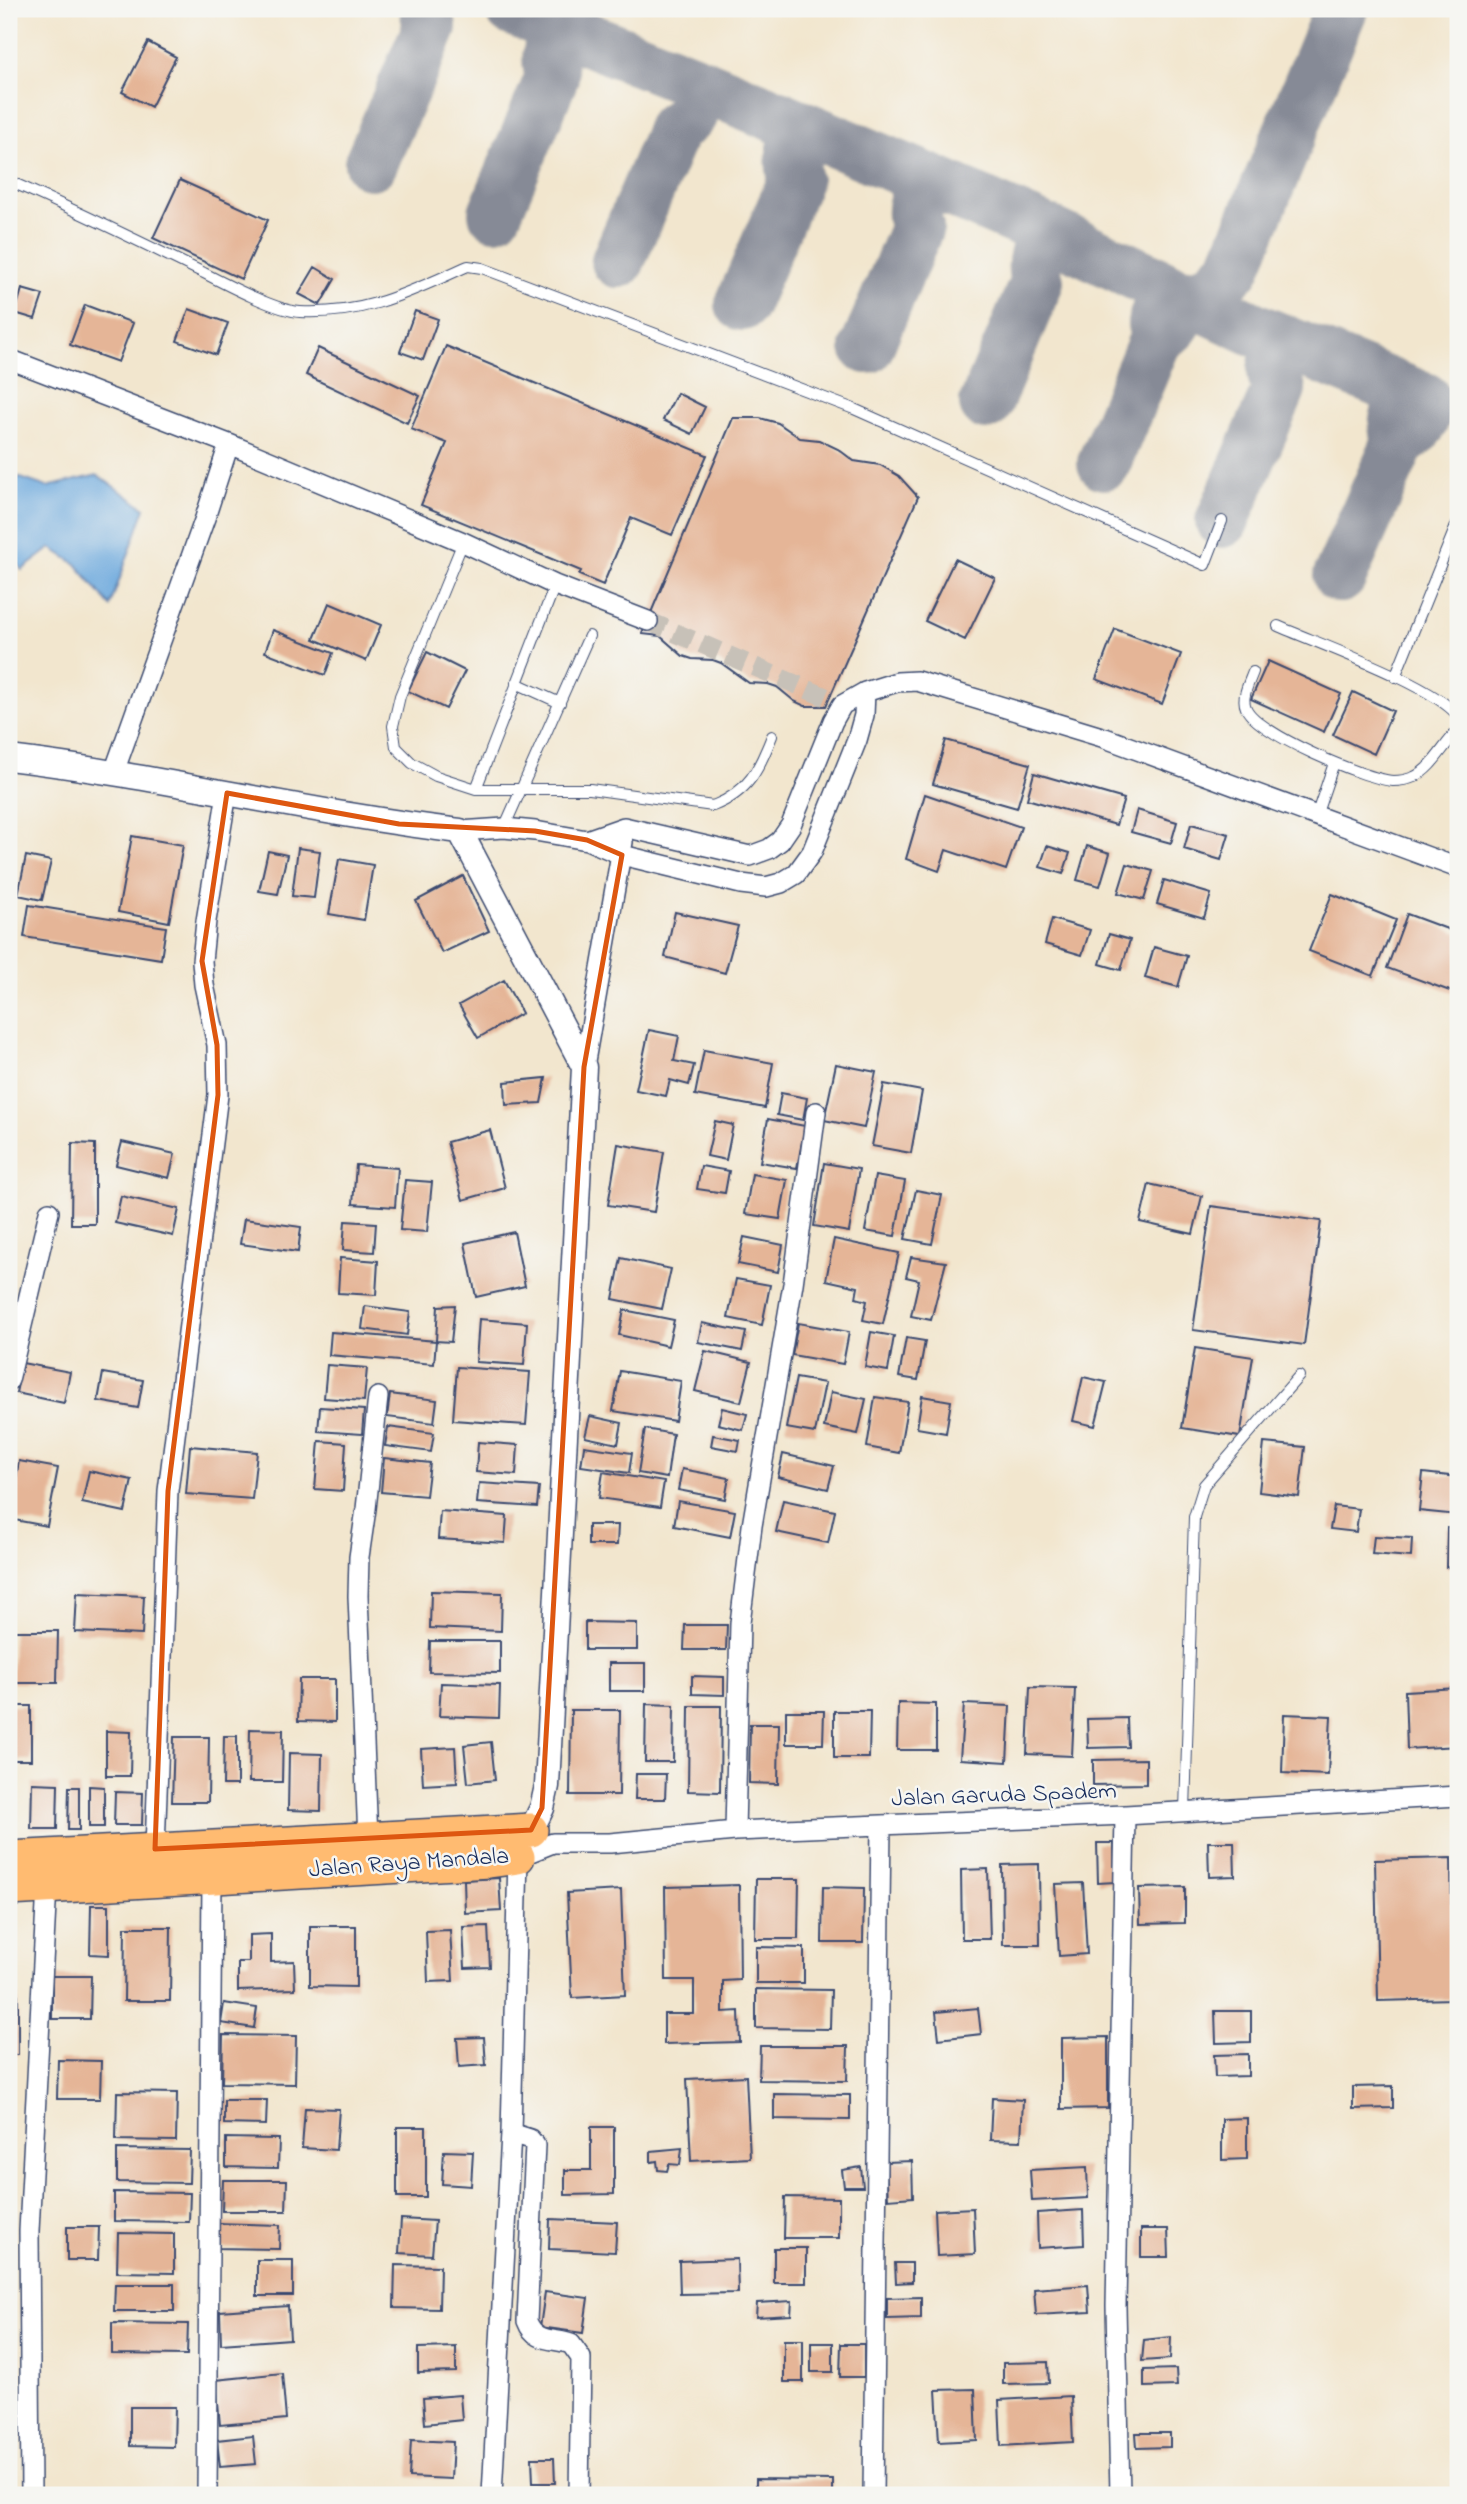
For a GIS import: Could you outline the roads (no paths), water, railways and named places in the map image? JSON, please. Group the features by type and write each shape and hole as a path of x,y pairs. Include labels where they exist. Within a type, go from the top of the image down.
{"highway":[{"name":"Jalan Raya Mandala","path":"9,1858 368,1839 534,1843"},
{"name":"Jalan Raya Mandala","path":"9,1889 489,1861 534,1843"}],"street":[{"path":"9,359 229,444 463,541 555,585 648,621"},
{"path":"114,772 229,444"},
{"path":"836,702 897,682 917,681 1105,738 1458,868"},
{"path":"9,758 114,772 399,824 460,831 504,828 587,839 622,855 741,884 766,887 781,883 796,874 812,852 853,750 864,715 865,692"},
{"path":"836,702 864,715"},
{"path":"587,839 624,827 750,856 769,849 780,841 791,825 833,721 836,702"},
{"path":"155,1849 167,1491 218,1095 217,1045 204,985 202,961 227,793"},
{"path":"492,2495 511,2133 534,1843 547,1786 584,1067 622,855 624,827"},
{"path":"460,831 584,1067"},
{"path":"735,1831 740,1623 752,1526 793,1284 816,1112"},
{"path":"9,1380 49,1212"},
{"path":"368,1839 358,1570 377,1397"},
{"name":"Jalan Garuda Spadem","path":"534,1843 610,1843 735,1831 1125,1815 1458,1796"},
{"path":"1120,2495 1116,2306 1125,1815"},
{"path":"873,2495 881,1825"},
{"path":"207,2495 212,1877"},
{"path":"31,2495 29,2231 47,1886"},
{"path":"511,2133 530,2138 535,2145 527,2321 532,2332 538,2337 568,2343 575,2347 581,2358 579,2495"}],"lane":[{"path":"9,181 253,297 297,312 344,311 385,302 468,266 482,268 854,409 1205,565 1222,521"},
{"path":"1395,677 1458,521"},
{"path":"463,541 400,695 393,726 396,747 412,763 436,776 476,789 590,789 713,806 726,801 744,788 760,767 772,736"},
{"path":"476,789 555,585"},
{"path":"1278,626 1395,677 1438,699 1458,716"},
{"path":"504,828 589,636"},
{"path":"1253,673 1245,696 1246,708 1254,719 1276,734 1334,763 1394,781 1413,778 1429,766 1458,731"},
{"path":"516,683 560,703"},
{"path":"1316,816 1334,763"},
{"path":"1185,1811 1194,1517 1197,1502 1204,1485 1217,1467 1299,1376"}],"water":[{"path":"9,474 47,487 97,475 145,508 110,606 76,564 51,548 22,570 9,552"}],"tunnel":[{"path":"648,621 830,699"}]}
